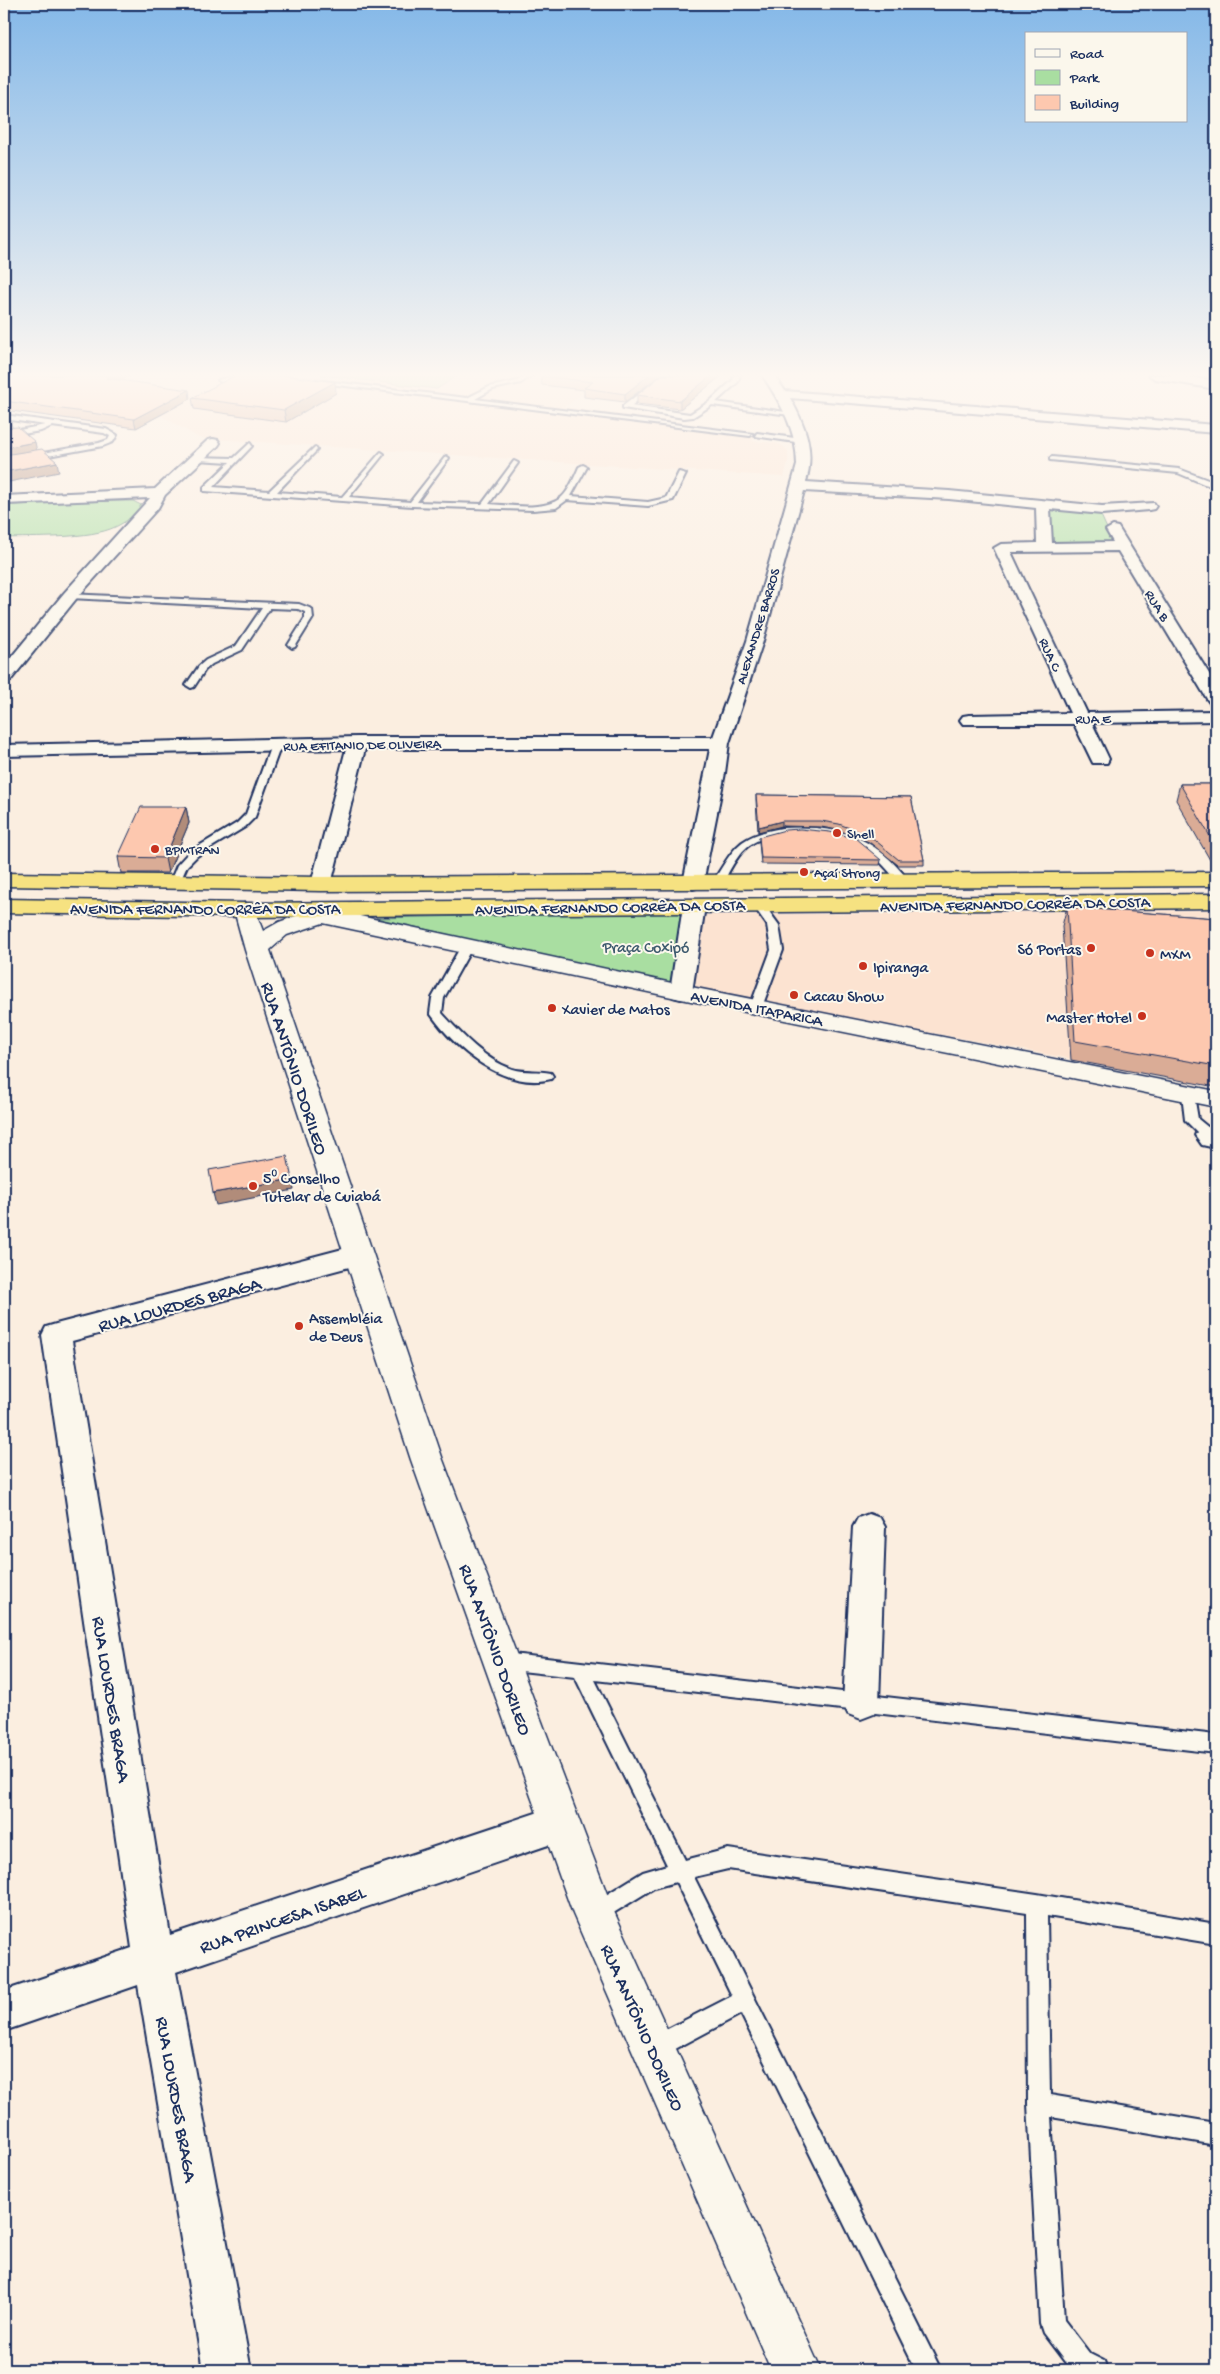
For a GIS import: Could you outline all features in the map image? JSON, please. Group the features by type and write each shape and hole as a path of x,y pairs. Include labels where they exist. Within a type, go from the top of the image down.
{"highway":[{"name":"AVENIDA FERNANDO CORRÊA DA COSTA","path":"4,880 321,884 1216,879"},
{"name":"AVENIDA FERNANDO CORRÊA DA COSTA","path":"4,906 299,910 1216,901"}],"street":[{"path":"4,677 70,596 153,505 159,493 167,486"},
{"path":"797,486 949,495 1102,510 1149,506"},
{"name":"ALEXANDRE BARROS","path":"693,883 716,773 720,742 755,641 797,486"},
{"path":"4,500 159,493"},
{"path":"1043,504 1045,548 1122,546"},
{"name":"RUA B","path":"1102,510 1216,699"},
{"name":"RUA C","path":"1045,548 1001,548 1100,759"},
{"name":"RUA E","path":"969,720 1216,716"},
{"path":"321,884 357,742"},
{"name":"RUA EFITANIO DE OLIVEIRA","path":"4,750 357,742 720,742"},
{"path":"681,992 694,906"},
{"path":"258,950 268,936 279,929 352,909"},
{"name":"RUA ANTÔNIO DORILEO","path":"245,910 427,1460 594,1914 796,2370"},
{"name":"AVENIDA ITAPARICA","path":"299,910 681,992 1188,1095 1216,1099"},
{"name":"RUA LOURDES BRAGA","path":"226,2370 154,1961 56,1335 358,1255"},
{"path":"861,1703 869,1526"},
{"name":"RUA PRINCESA ISABEL","path":"4,2011 560,1823"}],"lane":[{"path":"210,486 207,489 412,504 533,508 553,506 566,498 573,486"},
{"path":"272,493 279,486"},
{"path":"344,499 355,486"},
{"path":"412,504 425,486"},
{"path":"485,505 498,486"},
{"path":"566,498 648,504 659,503 669,500 676,486"},
{"path":"70,596 268,604 299,607 309,611 309,618 292,645"},
{"path":"191,685 202,668 209,662 239,648 268,604"},
{"path":"174,882 182,865 192,854 241,825 251,815 276,745"},
{"path":"717,883 744,844 772,832 812,829 858,840 878,855 904,881"},
{"path":"756,1007 777,950 773,925 759,905"},
{"path":"467,946 438,998 436,1013 463,1041 493,1063 509,1072 547,1076"},
{"path":"1188,1095 1192,1120 1213,1137"},
{"path":"502,1661 1216,1744"},
{"path":"581,1671 929,2370"},
{"path":"594,1914 650,1879 728,1859 1037,1904 1216,1934"},
{"path":"1037,1904 1040,2104 1052,2324 1081,2363 1095,2370"},
{"path":"653,2048 745,2000"},
{"path":"1040,2104 1216,2134"}],"shaded area":[{"path":"1216,910 1216,1086 692,988 702,915"}],"green space":[{"path":"133,501 143,506 127,521 104,531 61,537 4,538 4,506 61,502"},
{"path":"1045,506 1099,511 1114,544 1048,546"},
{"name":"Praça Coxipó","path":"671,912 684,915 673,983 665,984 376,918"}],"building":[{"path":"1180,784 1216,784 1216,845 1215,845"},
{"path":"756,795 911,797 924,860 899,860 870,836 839,824 821,821 782,821 759,827"},
{"path":"141,807 186,807 165,858 118,857"},
{"path":"800,829 830,832 855,838 881,860 761,858 759,837 785,830"},
{"name":"Master Hotel","path":"1067,907 1216,918 1216,1066 1075,1041"},
{"path":"287,1156 292,1179 213,1193 209,1170"}],"place":[{"name":"Shell","path":"837,833"},
{"name":"BPMTRAN","path":"155,849"},
{"name":"Açaí Strong","path":"804,872"},
{"name":"Só Portas","path":"1091,948"},
{"name":"MXM","path":"1150,953"},
{"name":"Ipiranga","path":"863,966"},
{"name":"Cacau Show","path":"794,995"},
{"name":"Xavier de Matos","path":"552,1008"},
{"name":"Master Hotel","path":"1142,1016"},
{"name":"5⁰ Conselho Tutelar de Cuiabá","path":"253,1186"},
{"name":"Assembléia de Deus","path":"299,1326"}]}
